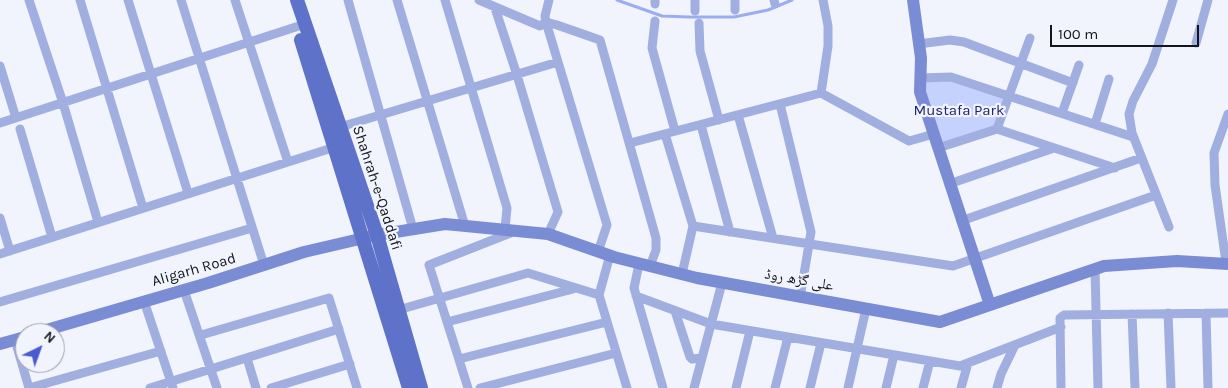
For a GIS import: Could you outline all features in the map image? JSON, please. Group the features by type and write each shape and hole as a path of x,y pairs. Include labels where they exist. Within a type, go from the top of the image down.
{"main road":[{"name":"Shahrah-e-Qaddafi","path":"287,0 301,25 340,127 378,235 398,310 422,388"},
{"name":"Shahrah-e-Qaddafi","path":"297,0 301,25 361,239 409,388"},
{"path":"913,0 918,44 920,92 961,222 990,305"},
{"name":"علی گڑھ روڈ","path":"361,239 446,224 548,234 645,265 722,283 940,322 1104,266 1177,261 1227,263"},
{"name":"Aligarh Road","path":"65,324 184,290 304,252 361,239"},
{"path":"0,344 15,340"}],"street":[{"path":"28,0 63,103 98,222"},
{"path":"80,0 143,208"},
{"path":"128,0 188,193"},
{"path":"181,0 264,265"},
{"path":"235,0 288,162"},
{"path":"348,0 413,229"},
{"path":"397,0 465,226"},
{"path":"445,0 507,208 511,230 429,265 468,388"},
{"path":"479,0 540,26 546,22"},
{"path":"549,0 545,16 546,22 607,225 599,295 627,388"},
{"path":"695,0 695,11"},
{"path":"735,0 735,10"},
{"path":"821,93 828,46 828,26 823,0"},
{"path":"1169,227 1133,137 1129,114 1152,64 1173,0"},
{"path":"1196,43 1208,0"},
{"path":"495,8 558,212 548,234"},
{"path":"654,21 652,48 675,131"},
{"path":"546,22 600,40 656,238 656,250 645,265 634,288 664,388"},
{"path":"699,24 700,51 719,120"},
{"path":"0,123 301,25"},
{"path":"997,129 1030,38"},
{"path":"918,44 950,40 964,42 1073,83"},
{"path":"340,127 558,62"},
{"path":"0,66 16,118"},
{"path":"1062,113 1079,66"},
{"path":"920,78 952,77 1133,137"},
{"path":"1095,124 1109,79"},
{"path":"630,143 821,93 909,141 934,134"},
{"path":"780,104 811,232 800,298"},
{"path":"1227,263 1224,222 1214,153 1228,114"},
{"path":"738,115 773,238"},
{"path":"701,125 730,232"},
{"path":"20,128 52,237"},
{"path":"938,148 997,129 1115,168"},
{"path":"666,134 693,226 682,274"},
{"path":"0,254 335,147"},
{"path":"949,184 1054,148"},
{"path":"961,222 1141,158"},
{"path":"693,226 953,266 1156,195"},
{"path":"0,218 10,251"},
{"path":"0,302 252,228"},
{"path":"1095,269 1098,388"},
{"path":"398,310 528,273 573,289 599,295"},
{"path":"694,388 722,283"},
{"path":"447,322 573,289"},
{"path":"184,290 201,335 217,388"},
{"path":"636,296 711,324 960,366 1061,327"},
{"path":"201,335 329,298 357,388"},
{"path":"144,301 172,385"},
{"path":"848,388 866,309"},
{"path":"675,310 690,357 692,359 702,358"},
{"path":"1062,388 1060,318 1064,315 1228,312"},
{"path":"1168,313 1171,388"},
{"path":"1206,313 1208,388"},
{"path":"1132,314 1134,388"},
{"path":"459,359 607,322"},
{"path":"150,388 172,385 211,369 339,329"},
{"path":"736,388 750,331"},
{"path":"774,388 788,337"},
{"path":"810,388 821,343"},
{"path":"997,388 1001,374 1015,344"},
{"path":"26,373 29,388 161,351"},
{"path":"480,388 616,353"},
{"path":"886,388 894,355"},
{"path":"247,358 256,388"},
{"path":"924,388 930,361"},
{"path":"961,388 968,363"},
{"path":"271,388 350,364"}],"green space":[{"name":"Mustafa Park","path":"951,77 1009,95 997,129 938,148 920,78"}],"waterway":[{"path":"617,0 662,16 689,17 734,17 768,10 792,0"}]}
